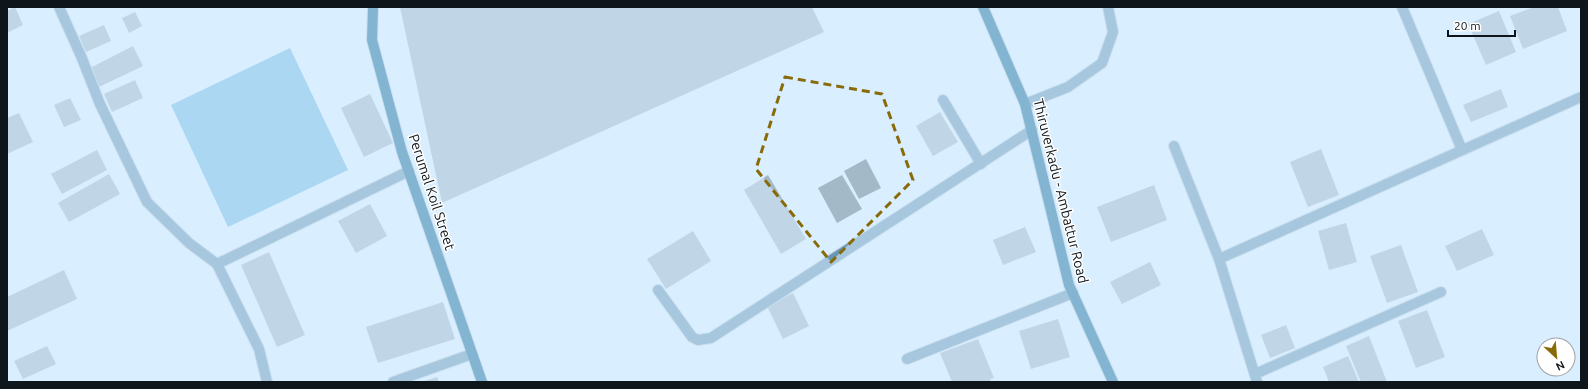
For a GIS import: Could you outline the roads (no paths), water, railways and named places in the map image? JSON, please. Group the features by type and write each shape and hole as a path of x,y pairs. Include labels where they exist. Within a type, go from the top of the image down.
{"main road":[{"name":"Perumal Koil Street","path":"373,7 372,40 402,152 482,382"},
{"name":"Thiruverkadu - Ambattur Road","path":"983,7 1025,104 1069,285 1113,382"}],"street":[{"path":"59,7 100,104 147,202 189,243 217,264 259,349 267,382"},
{"path":"1025,104 1068,87 1102,64 1113,32 1108,7"},
{"path":"1402,7 1462,150"},
{"path":"1219,259 1581,97"},
{"path":"943,100 980,164"},
{"path":"658,290 692,338 698,340 711,338 1032,130"},
{"path":"1174,146 1219,259 1256,378 1441,292"},
{"path":"217,264 409,171"},
{"path":"907,359 1073,293"},
{"path":"393,382 472,354"}]}
